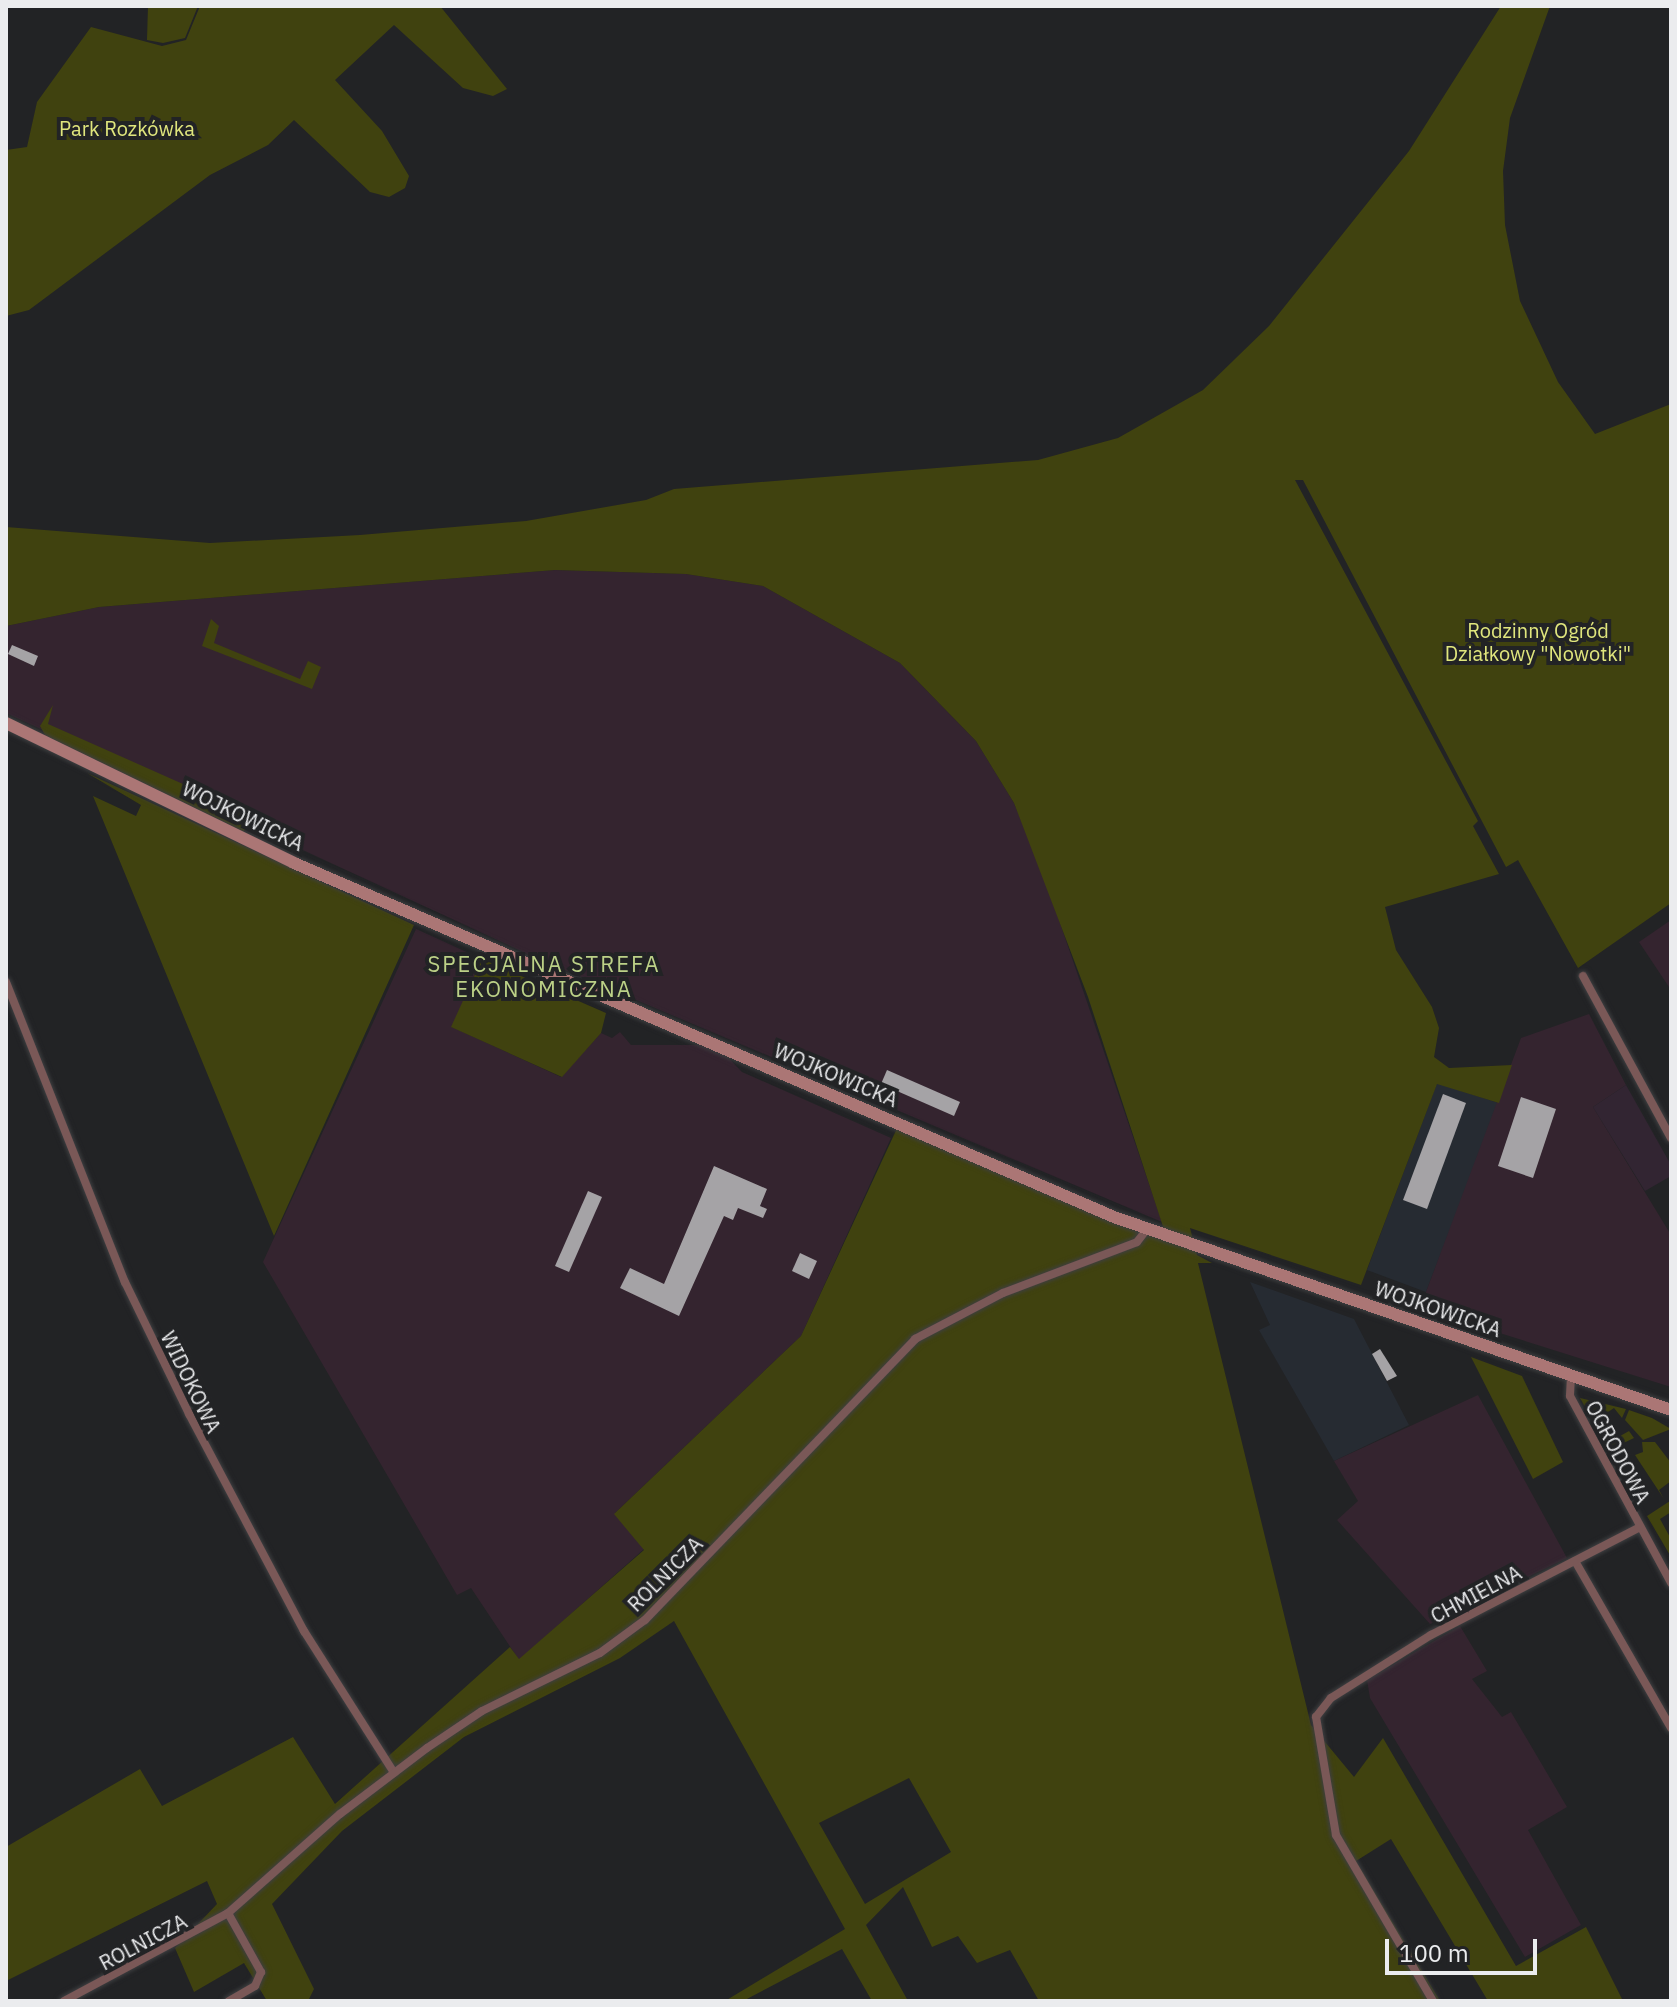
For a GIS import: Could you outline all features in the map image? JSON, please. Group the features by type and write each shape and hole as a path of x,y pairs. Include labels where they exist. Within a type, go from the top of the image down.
{"street":[{"name":"WOJKOWICKA","path":"6,723 307,869 1147,1229 1671,1410"},
{"path":"1583,976 1671,1138"},
{"name":"WIDOKOWA","path":"6,982 125,1282 189,1414 304,1631 394,1773"},
{"name":"ROLNICZA","path":"64,2001 228,1913 394,1773 482,1711 600,1653 645,1620 915,1339 1003,1293 1137,1242 1147,1229"},
{"name":"OGRODOWA","path":"1571,1376 1570,1396 1640,1527 1667,1565 1671,1583"},
{"name":"CHMIELNA","path":"1433,2001 1336,1835 1315,1726 1331,1698 1431,1635 1640,1527"},
{"path":"1575,1561 1671,1728"},
{"path":"228,1913 261,1972 255,1986 229,2001"}],"shaded area":[{"path":"555,570 686,574 763,586 900,663 976,741 1014,803 1043,873 1162,1222 532,956 6,713 6,626 99,607"},
{"path":"1671,920 1671,990 1639,942"},
{"path":"416,929 482,959 452,1027 561,1077 601,1033 612,1038 620,1032 631,1045 716,1045 742,1072 891,1138 801,1336 615,1513 644,1549 519,1660 471,1588 457,1595 263,1262"},
{"path":"1589,1014 1626,1085 1593,1107 1671,1235 1671,1387 1420,1308 1521,1038"},
{"path":"1437,1083 1499,1103 1426,1292 1367,1270"},
{"path":"1626,1085 1671,1165 1671,1176 1645,1191 1593,1107"},
{"path":"1250,1282 1354,1319 1409,1425 1334,1461 1259,1330 1270,1325"},
{"path":"1478,1395 1567,1558 1430,1624 1337,1520 1358,1501 1334,1461"},
{"path":"1460,1626 1487,1671 1472,1679 1502,1717 1511,1712 1567,1807 1528,1830 1581,1925 1525,1957 1370,1698 1367,1680"}],"green space":[{"path":"148,6 198,6 185,38 163,43 147,40"},
{"name":"Park Rozkówka","path":"200,6 440,6 507,89 493,96 463,88 394,25 335,80 382,131 409,176 405,188 389,197 370,192 294,120 268,145 210,175 29,310 6,316 6,150 27,147 37,102 91,27 162,46 186,40"},
{"name":"Rodzinny Ogród Działkowy \"Nowotki\"","path":"1501,6 1550,6 1510,118 1503,171 1505,225 1520,301 1558,382 1595,434 1671,404 1671,903 1578,968 1518,860 1506,867 1303,480 1295,480 1478,821 1473,826 1499,874 1385,907 1396,950 1432,1007 1439,1028 1434,1057 1449,1068 1512,1065 1499,1103 1437,1084 1361,1285 1190,1228 1197,1255 1212,1263 1198,1263 1311,1725 1354,1777 1383,1738 1516,1966 1586,1927 1623,2001 1488,2001 1391,1839 1356,1861 1440,2001 1039,2001 1010,1950 977,1963 958,1936 932,1947 903,1887 866,1925 908,2001 872,2001 842,1949 743,2001 725,2001 845,1929 674,1621 620,1658 464,1737 342,1831 272,1904 314,1989 308,2001 267,2001 244,1963 194,1992 175,1948 217,1904 207,1881 6,1981 6,1847 140,1769 162,1806 293,1737 335,1804 510,1647 519,1659 644,1550 614,1514 801,1336 899,1124 1168,1242 1088,997 1014,803 976,741 900,663 763,586 686,574 555,570 99,607 6,626 6,527 210,543 360,535 526,521 646,500 674,489 1038,460 1118,438 1203,390 1269,326 1409,151","holes":["909,1778 951,1852 865,1904 819,1823"]},
{"path":"211,619 219,626 214,643 300,679 308,661 321,667 312,689 202,646"},
{"path":"53,705 48,724 264,820 243,831 45,735 40,726"},
{"path":"87,773 414,925 274,1236 93,796 136,816 141,805"},
{"path":"482,959 606,1013 601,1033 562,1077 451,1027"},
{"path":"1471,1357 1522,1376 1563,1462 1533,1479"},
{"path":"1580,1398 1626,1409 1622,1418 1614,1408 1599,1418 1613,1440 1629,1431 1634,1438 1609,1450"},
{"path":"1629,1410 1671,1429 1643,1440 1625,1420"},
{"path":"1642,1442 1655,1442 1671,1463 1671,1481 1659,1490 1664,1499 1635,1455 1643,1452"},
{"path":"1670,1501 1671,1512 1660,1519 1671,1539 1671,1557 1647,1516"}],"building":[{"path":"12,645 38,656 34,666 8,654"},
{"path":"887,1070 960,1102 954,1116 881,1084"},
{"path":"1443,1094 1466,1103 1427,1209 1403,1200"},
{"path":"1521,1097 1556,1109 1533,1178 1498,1166"},
{"path":"714,1166 767,1189 760,1206 767,1209 763,1218 738,1208 733,1220 724,1216 679,1316 620,1288 630,1268 664,1284"},
{"path":"588,1191 602,1197 569,1272 555,1266"},
{"path":"800,1253 817,1261 809,1279 792,1271"},
{"path":"1380,1349 1397,1376 1387,1381 1372,1354"}],"district":[{"name":"SPECJALNA STREFA EKONOMICZNA","path":"544,976"}]}
